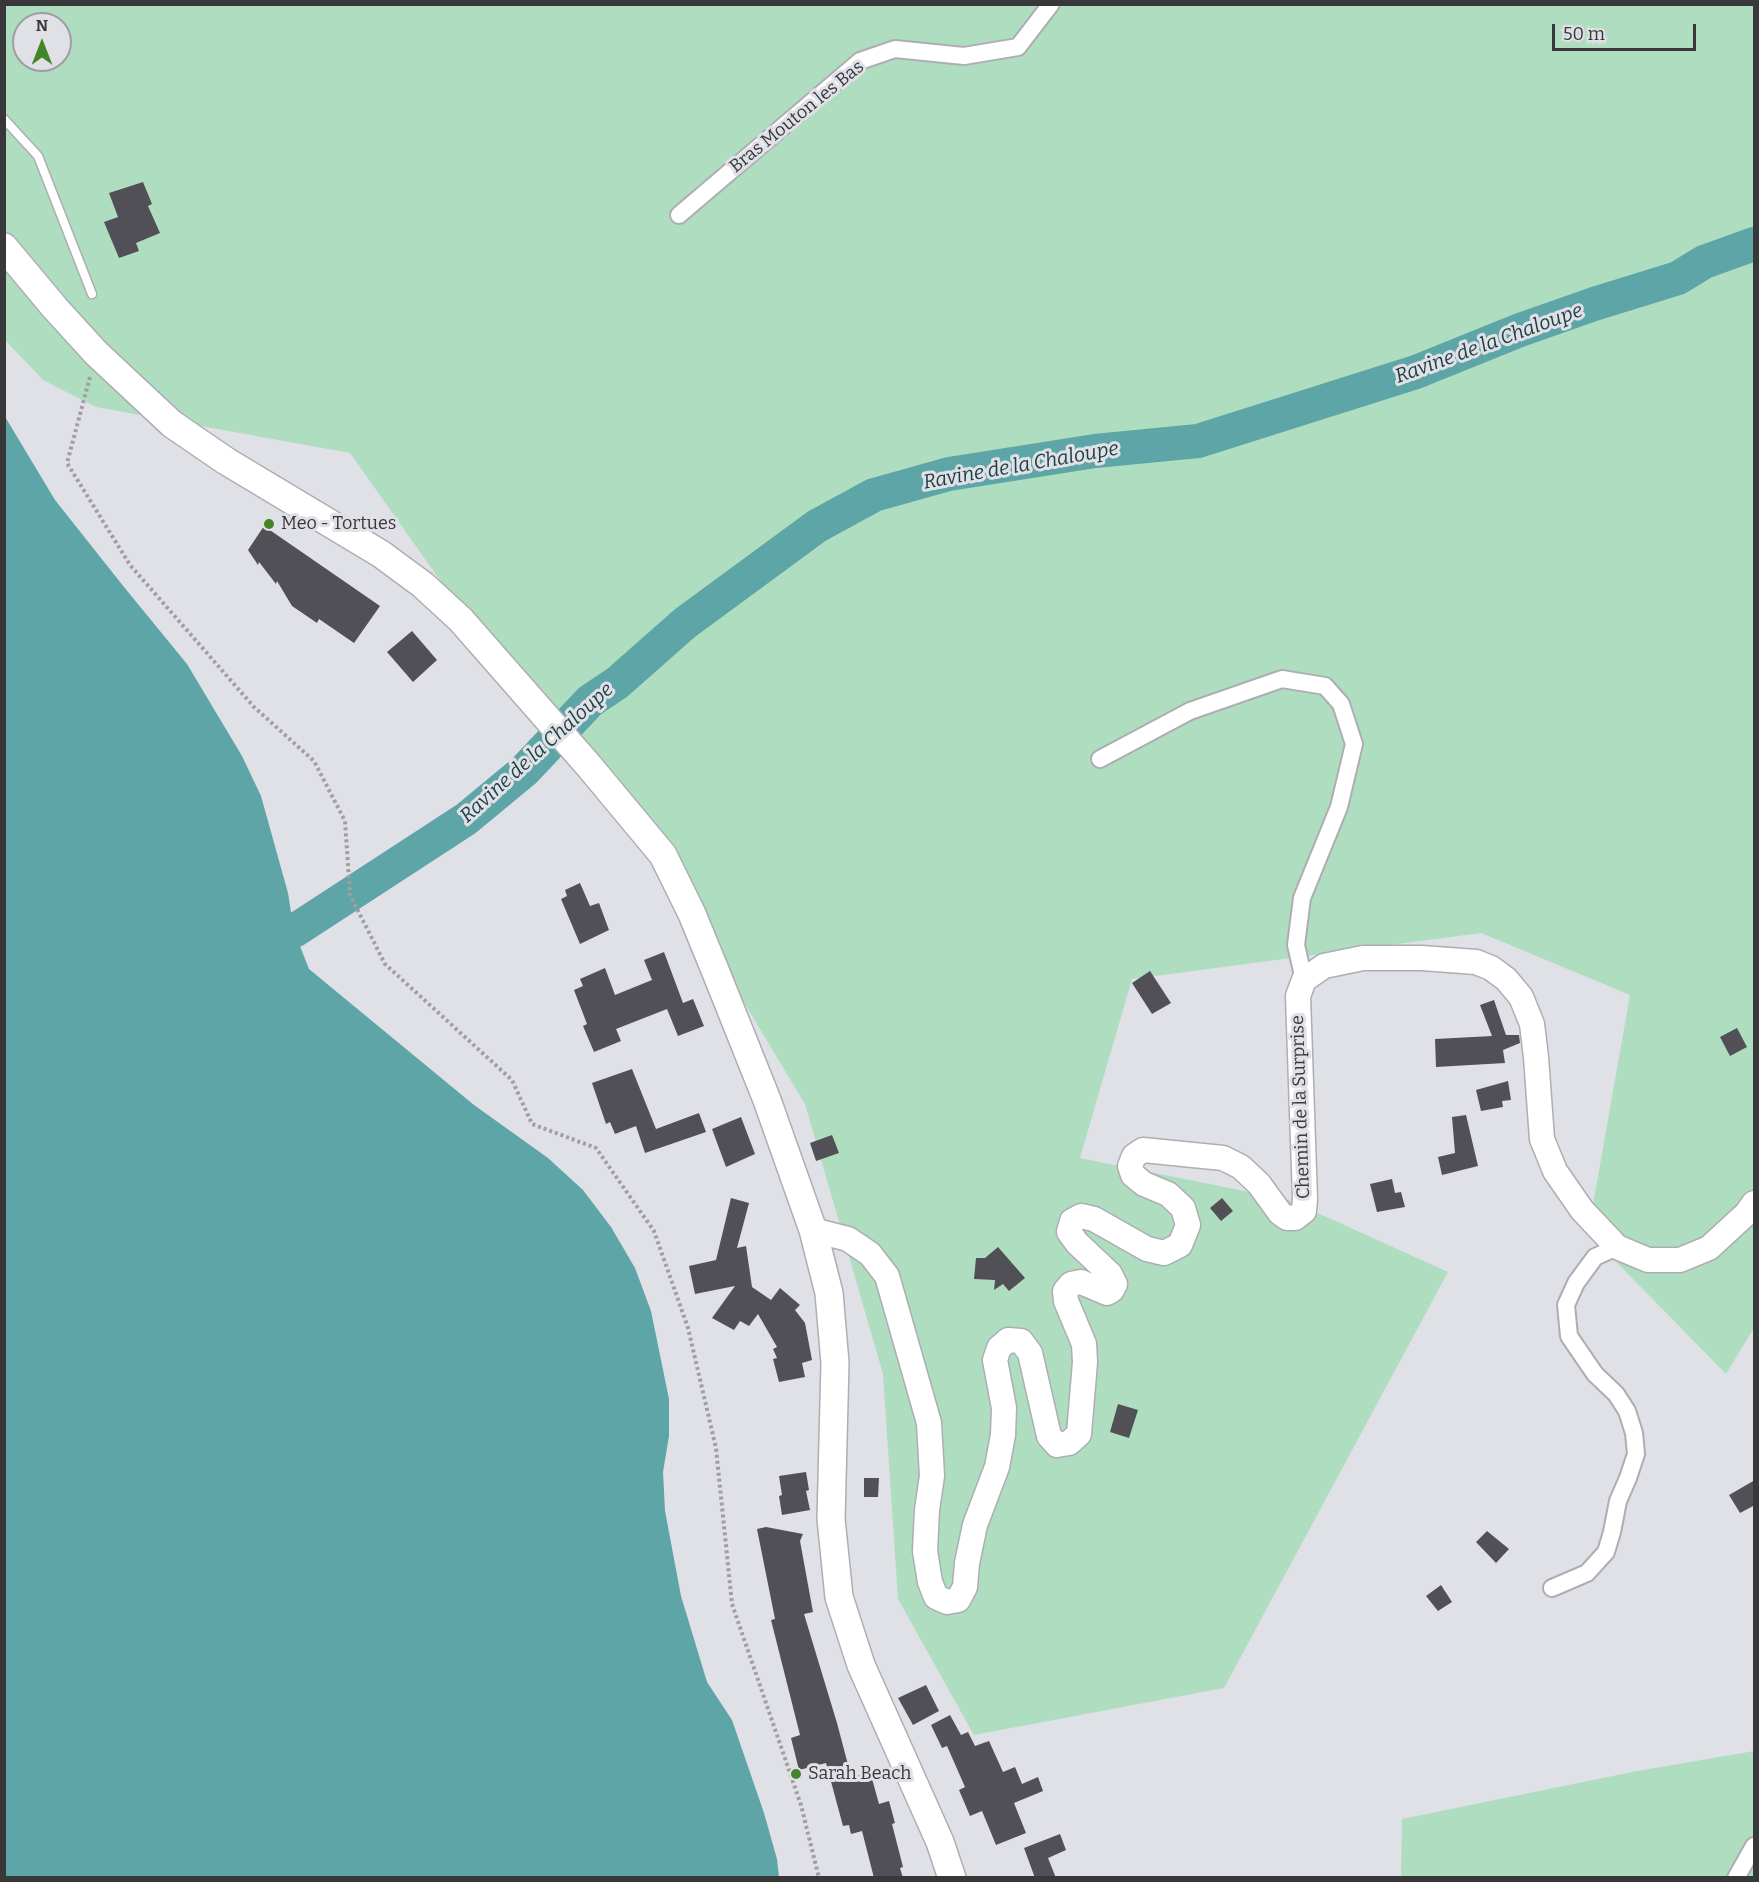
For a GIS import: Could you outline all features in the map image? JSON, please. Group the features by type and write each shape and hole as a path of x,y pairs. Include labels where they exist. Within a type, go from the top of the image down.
{"main road":[{"path":"4,248 96,353 172,424 226,461 381,554 423,585 461,620 663,855 692,914 767,1100 813,1230 829,1293 835,1363 831,1520 839,1598 861,1665 940,1842 952,1878"},
{"path":"1304,980 1324,966 1364,958 1422,958 1476,962 1491,968 1506,979 1521,997 1532,1024 1542,1139 1555,1171 1582,1210 1617,1247 1648,1260 1680,1260 1709,1248 1748,1213 1755,1203"},
{"name":"Chemin de la Surprise","path":"813,1230 848,1239 870,1254 887,1276 929,1423 932,1476 927,1510 926,1551 930,1582 936,1597 947,1602 958,1600 965,1587 967,1563 975,1525 997,1467 1003,1435 1004,1408 995,1360 999,1348 1008,1340 1021,1341 1030,1353 1049,1436 1057,1445 1069,1443 1079,1434 1085,1362 1084,1344 1066,1302 1065,1291 1071,1284 1081,1282 1107,1293 1115,1284 1110,1274 1077,1243 1069,1232 1072,1221 1081,1215 1094,1219 1147,1249 1164,1253 1180,1245 1188,1225 1183,1208 1168,1194 1144,1184 1133,1175 1130,1166 1134,1156 1143,1150 1223,1158 1241,1167 1258,1184 1280,1213 1287,1218 1295,1218 1304,1211 1298,996 1304,980"}],"street":[{"name":"Bras Mouton les Bas","path":"679,215 860,61 895,49 964,56 1017,47 1051,4"},
{"path":"1100,759 1190,711 1282,679 1325,686 1341,705 1354,744 1339,807 1302,898 1296,945 1304,980"},
{"path":"1552,1588 1587,1574 1606,1552 1618,1501 1629,1478 1636,1454 1634,1433 1627,1411 1616,1395 1595,1374 1569,1336 1566,1305 1576,1283 1595,1257 1617,1247"},
{"path":"1736,1878 1755,1846"}],"lane":[{"path":"4,119 38,156 92,294"}],"path":[{"path":"96,353 67,463 130,565 254,707 314,761 345,821 351,895 385,964 512,1080 532,1124 596,1148 654,1231 688,1328 716,1448 732,1604 801,1804 819,1878"}],"green space":[{"path":"5,5 1754,5 1754,1328 1726,1374 1588,1233 1630,995 1481,933 1132,979 1080,1158 1289,1200 1448,1272 1224,1688 974,1735 898,1599 883,1374 805,1104 655,854 449,593 350,453 96,407 43,380 5,340"},
{"path":"1754,1751 1754,1877 1401,1878 1402,1819 1632,1772"}],"water":[{"path":"4,415 55,500 187,664 242,756 261,796 288,893 294,931 309,969 474,1105 548,1158 583,1190 611,1227 635,1268 651,1311 669,1399 669,1436 663,1472 665,1511 681,1596 707,1682 732,1720 764,1813 777,1859 779,1877 5,1877"}],"building":[{"path":"143,182 152,204 148,206 160,233 136,243 139,251 119,258 104,222 118,217 109,193"},
{"path":"264,526 380,606 354,643 319,619 317,623 292,606 277,581 276,584 259,562 258,565 248,550"},
{"path":"412,631 437,660 413,682 387,652"},
{"path":"580,883 590,906 599,903 609,930 580,944 561,899 567,896 565,890"},
{"path":"664,952 683,1003 693,999 704,1026 678,1036 667,1009 616,1029 621,1041 594,1052 583,1026 587,1024 574,990 583,986 580,979 605,968 615,995 652,980 644,960"},
{"path":"1150,971 1171,1003 1152,1014 1132,983"},
{"path":"1494,1000 1506,1035 1519,1035 1520,1043 1503,1050 1505,1063 1436,1067 1435,1039 1492,1036 1480,1005"},
{"path":"1737,1028 1747,1047 1730,1056 1720,1037"},
{"path":"632,1069 656,1129 699,1113 706,1132 645,1153 636,1126 615,1134 610,1122 606,1124 592,1083"},
{"path":"1508,1081 1511,1100 1502,1101 1503,1107 1481,1111 1476,1090"},
{"path":"1466,1115 1478,1166 1442,1175 1438,1157 1455,1153 1452,1117"},
{"path":"741,1117 755,1154 726,1167 712,1129"},
{"path":"832,1135 839,1153 816,1161 810,1143"},
{"path":"1392,1179 1395,1193 1401,1192 1405,1207 1377,1212 1370,1184"},
{"path":"731,1198 749,1203 737,1248 746,1246 752,1287 771,1300 780,1288 800,1305 795,1310 805,1323 812,1360 802,1363 805,1377 779,1382 773,1359 777,1358 773,1349 777,1347 758,1314 749,1326 740,1321 734,1330 712,1318 735,1286 695,1294 689,1266 716,1260"},
{"path":"1222,1198 1233,1211 1221,1221 1210,1208"},
{"path":"998,1247 1025,1278 1009,1291 1003,1284 994,1290 995,1280 974,1279 976,1258 985,1258"},
{"path":"1118,1404 1138,1410 1129,1438 1110,1432"},
{"path":"806,1472 809,1490 806,1491 810,1510 782,1515 779,1476"},
{"path":"864,1478 879,1478 878,1497 864,1497"},
{"path":"1755,1480 1755,1505 1740,1513 1729,1495"},
{"path":"766,1527 803,1534 800,1541 813,1612 804,1614 851,1776 871,1775 879,1804 889,1801 895,1823 892,1824 903,1867 900,1868 903,1878 874,1878 862,1831 851,1834 849,1825 843,1826 826,1763 799,1770 791,1738 800,1735 771,1620 775,1619 757,1529"},
{"path":"1487,1531 1509,1549 1496,1563 1476,1542"},
{"path":"1441,1585 1452,1602 1438,1611 1426,1596"},
{"path":"926,1685 939,1711 913,1725 898,1698"},
{"path":"950,1715 961,1735 968,1732 975,1746 989,1741 1003,1772 1015,1767 1022,1784 1038,1777 1043,1791 1014,1803 1026,1833 996,1845 982,1811 970,1816 959,1790 965,1787 947,1746 942,1748 931,1725"},
{"path":"1060,1834 1066,1850 1048,1858 1056,1878 1035,1878 1024,1848"}],"waterway":[{"name":"Ravine de la Chaloupe","path":"294,931 466,819 524,771 590,701 617,683 685,623 817,526 874,495 949,474 1095,451 1198,441 1416,372 1520,330 1678,278 1704,262 1754,244"}],"place":[{"name":"Meo - Tortues","path":"269,524"},
{"name":"Sarah Beach","path":"796,1774"}]}
